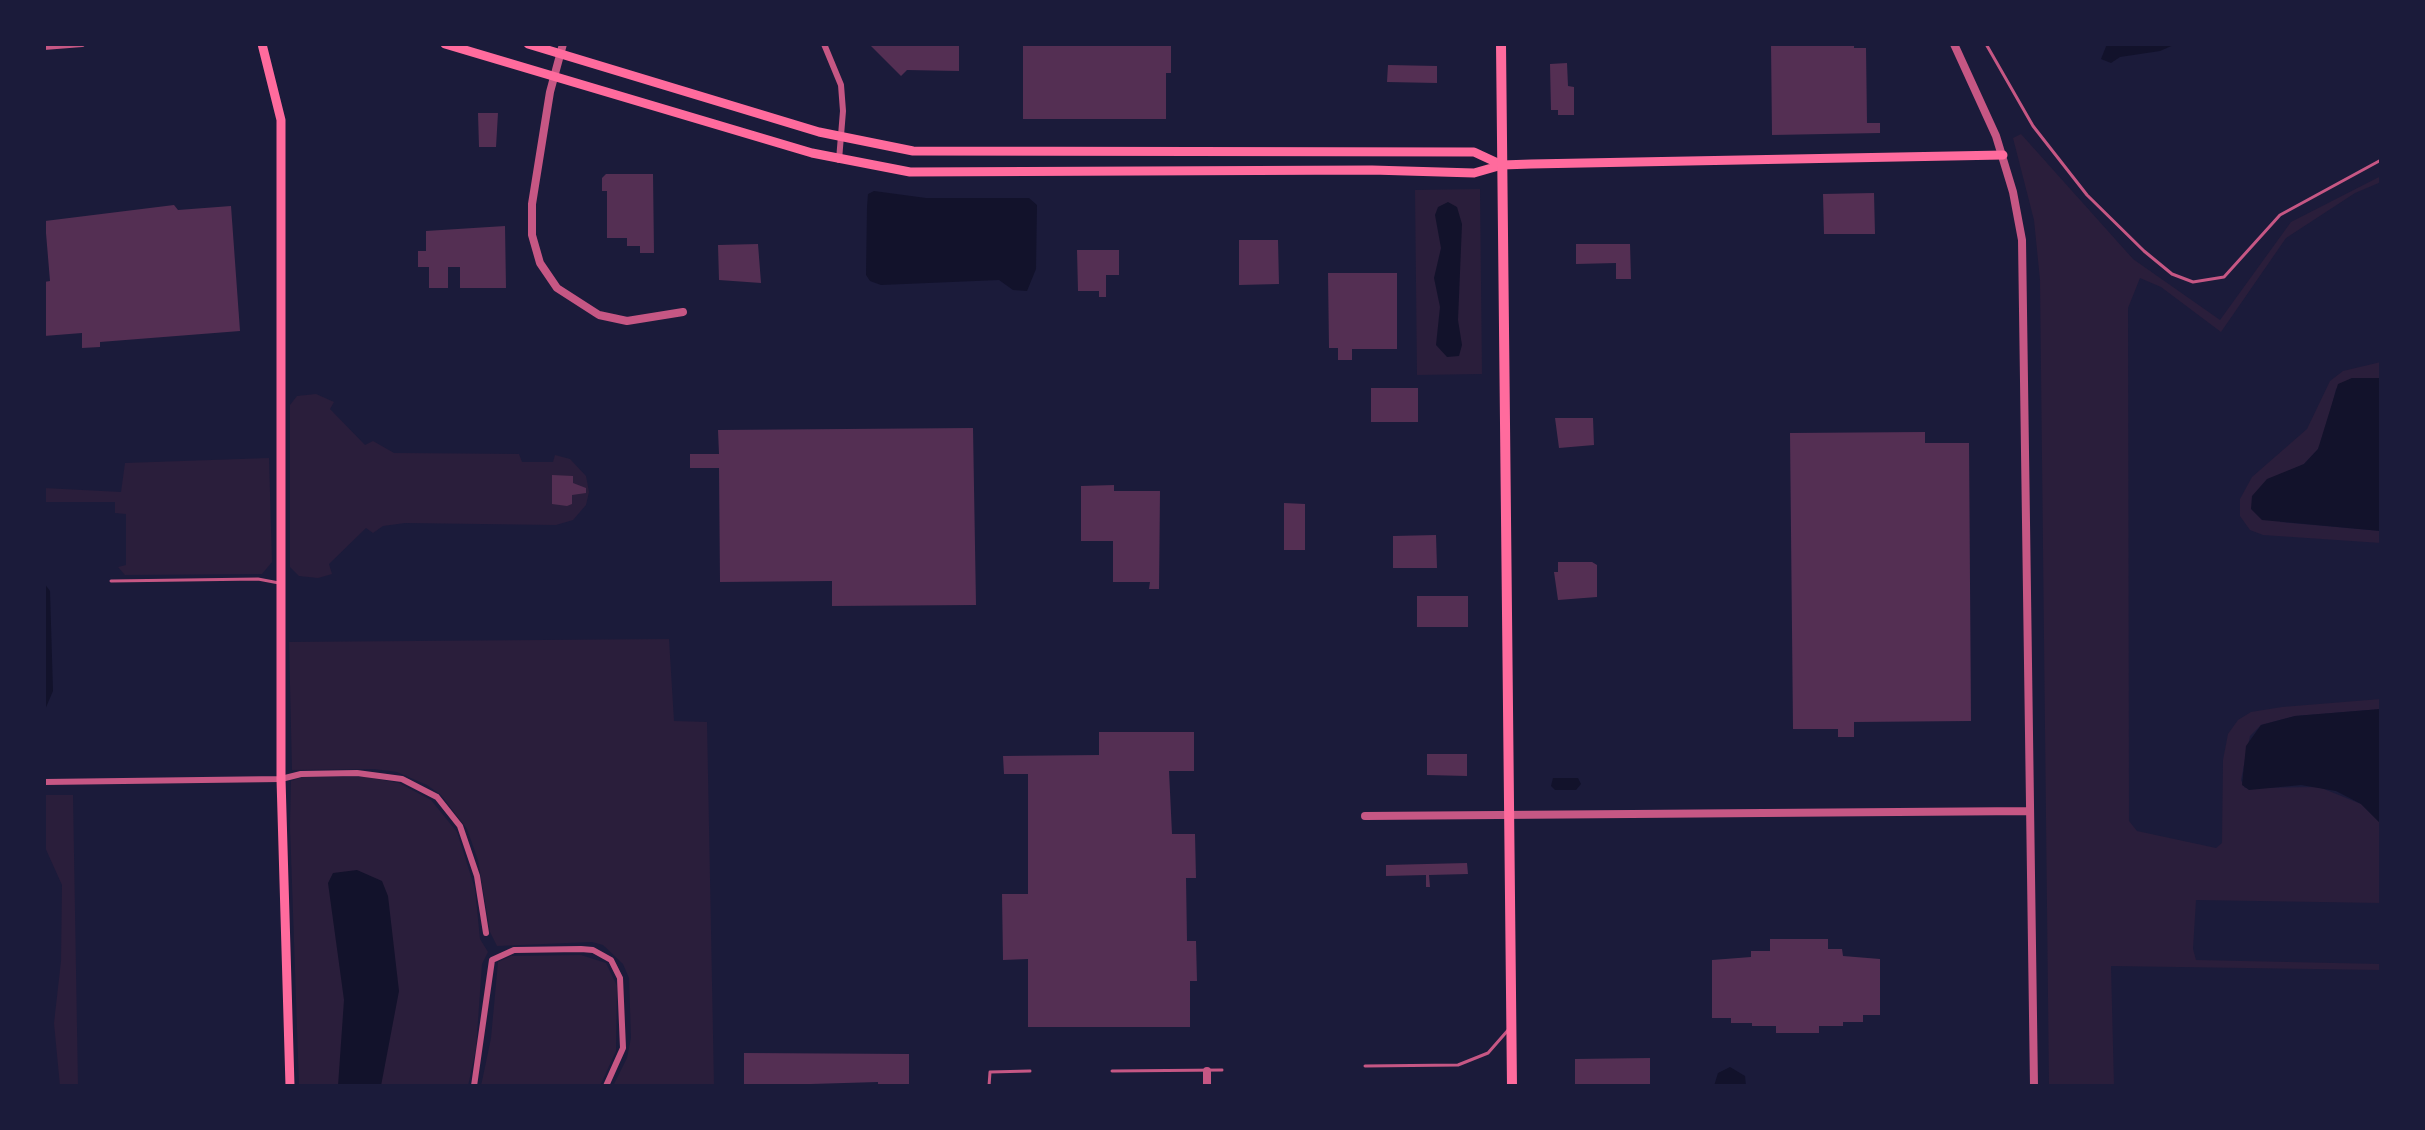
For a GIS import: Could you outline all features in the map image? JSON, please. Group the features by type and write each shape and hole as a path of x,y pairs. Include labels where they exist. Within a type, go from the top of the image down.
{"main road":[{"path":"262,44 281,120 281,779 290,1086"},
{"path":"445,44 839,160 885,169 950,175 1344,170 1474,173 1502,165 2003,155"},
{"path":"528,44 562,49 839,137 889,148 950,153 1474,152 1502,165"},
{"path":"1501,44 1512,1086"}],"street":[{"path":"44,47 82,44"},
{"path":"824,44 841,85 843,111 839,160"},
{"path":"1954,44 2003,155 2017,210 2024,271 2034,1086"},
{"path":"562,49 554,76 531,218 540,263 557,288 599,315 627,321 655,320 683,312"},
{"path":"44,782 281,779 301,774 381,774 402,779 437,797 469,843 486,933"},
{"path":"1365,816 2030,811"},
{"path":"474,1086 487,1011 489,967 497,955 514,950 593,950 617,967 623,1048 606,1086"},
{"path":"1207,1071 1207,1086"}],"lane":[{"path":"1986,44 2033,126 2087,195 2172,274 2193,282 2224,277 2280,215 2381,160"},
{"path":"111,581 258,579 281,583"},
{"path":"44,882 44,888"},
{"path":"1365,1066 1458,1065 1488,1053 1511,1026"},
{"path":"1112,1071 1222,1070"},
{"path":"989,1086 990,1072 1030,1071"}],"shaded area":[{"path":"2107,44 2176,44 2160,51 2120,57 2111,63 2101,59"},
{"path":"2021,134 2133,259 2220,320 2291,222 2381,176 2381,182 2355,193 2286,238 2221,332 2161,287 2140,278 2128,308 2129,821 2137,831 2216,848 2222,843 2223,760 2228,734 2238,720 2251,712 2282,707 2381,699 2381,709 2295,716 2261,725 2250,736 2241,780 2245,788 2319,787 2361,804 2381,824 2381,903 2196,900 2193,949 2196,960 2381,964 2381,970 2111,966 2114,1086 2049,1086 2040,280 2034,220 2013,138"},
{"path":"1480,189 1482,374 1417,375 1415,190"},
{"path":"874,191 926,198 1029,198 1037,205 1036,269 1027,291 1013,290 999,280 881,285 870,281 866,275 867,207 868,194"},
{"path":"1448,202 1457,207 1462,224 1458,320 1462,345 1459,356 1447,357 1436,345 1440,307 1434,278 1441,248 1435,215 1438,207"},
{"path":"2381,362 2381,378 2352,378 2336,389 2318,449 2304,464 2288,472 2280,522 2381,531 2381,543 2263,535 2250,530 2240,516 2240,499 2252,477 2307,429 2330,381 2343,371"},
{"path":"2352,378 2381,378 2381,531 2262,520 2251,509 2252,496 2267,479 2304,464 2318,449 2338,384"},
{"path":"316,394 334,402 330,409 365,445 373,441 394,453 519,454 522,462 553,462 555,455 570,459 586,476 589,492 586,505 573,520 556,525 405,523 383,526 373,533 366,528 329,564 332,574 318,578 299,576 290,567 290,405 297,396"},
{"path":"269,458 272,562 262,574 125,575 118,567 126,565 126,514 115,513 115,502 44,502 44,488 121,492 125,463"},
{"path":"44,583 50,591 53,691 44,712"},
{"path":"669,639 674,721 707,722 714,1086 613,1086 627,1058 631,1038 629,978 623,964 603,945 592,942 497,946 490,932 478,860 467,829 441,795 427,785 397,772 374,769 292,770 289,642"},
{"path":"2381,709 2381,824 2361,804 2336,791 2301,785 2249,790 2242,785 2246,746 2261,725 2295,716"},
{"path":"302,777 367,777 399,783 431,800 457,832 475,889 480,939 488,952 482,964 476,1049 468,1086 299,1086 290,826 291,781"},
{"path":"1553,778 1578,778 1581,784 1576,790 1555,790 1551,786"},
{"path":"44,795 73,795 78,1086 60,1086 54,1023 61,961 62,885 44,845"},
{"path":"357,870 382,881 388,896 399,991 381,1086 338,1086 344,1000 328,883 333,873"},
{"path":"581,955 606,963 617,986 616,1051 600,1086 481,1086 491,1038 498,962 511,956"},
{"path":"1730,1067 1745,1076 1746,1086 1714,1086 1718,1073"}],"building":[{"path":"869,44 959,44 959,71 907,70 901,76"},
{"path":"1023,44 1171,44 1171,73 1166,73 1166,119 1023,119"},
{"path":"1771,44 1854,44 1854,48 1866,48 1867,123 1880,123 1880,133 1772,135"},
{"path":"1567,63 1568,86 1574,87 1574,115 1558,115 1558,110 1551,110 1550,64"},
{"path":"1388,65 1437,66 1437,83 1387,82"},
{"path":"478,113 498,113 496,147 479,147"},
{"path":"606,174 653,174 654,253 640,253 640,246 627,246 627,238 607,238 607,191 602,191 602,178"},
{"path":"1874,193 1875,234 1824,234 1823,194"},
{"path":"174,205 178,210 231,206 240,331 100,342 100,347 82,348 82,333 44,336 44,282 50,281 45,221"},
{"path":"505,226 506,288 460,288 460,267 448,267 448,288 429,288 429,267 418,267 418,251 426,251 426,231"},
{"path":"1239,240 1278,240 1279,284 1239,285"},
{"path":"758,244 761,283 719,280 718,245"},
{"path":"1576,244 1630,244 1631,279 1616,279 1616,263 1576,264"},
{"path":"1077,250 1119,250 1119,275 1106,275 1106,297 1099,297 1099,291 1078,291"},
{"path":"1328,273 1397,273 1397,349 1352,349 1352,360 1338,360 1338,348 1329,348"},
{"path":"1371,388 1418,388 1418,422 1371,422"},
{"path":"1555,418 1593,418 1594,445 1559,448"},
{"path":"973,428 976,605 832,606 832,581 720,582 719,468 690,468 690,454 719,454 718,430"},
{"path":"1925,432 1925,443 1969,443 1971,721 1854,722 1854,737 1838,737 1838,729 1793,729 1790,433"},
{"path":"552,475 573,476 573,483 586,488 586,493 572,495 572,504 567,506 552,504"},
{"path":"1114,485 1114,491 1160,491 1159,589 1149,589 1150,582 1113,582 1113,541 1081,541 1081,486"},
{"path":"1284,503 1305,504 1305,550 1284,550"},
{"path":"1436,535 1437,568 1393,568 1393,536"},
{"path":"1558,562 1592,562 1597,565 1597,597 1558,600 1554,572 1558,572"},
{"path":"1417,596 1468,596 1468,627 1417,627"},
{"path":"1099,732 1194,732 1194,771 1169,771 1172,834 1195,834 1196,878 1186,878 1187,941 1196,941 1197,981 1190,981 1190,1027 1028,1027 1028,959 1003,960 1002,894 1028,894 1028,774 1004,774 1003,756 1099,755"},
{"path":"1427,754 1467,754 1467,776 1427,775"},
{"path":"1467,863 1468,874 1429,875 1430,887 1426,887 1426,875 1386,876 1386,865"},
{"path":"1770,939 1828,939 1828,949 1842,949 1843,956 1880,959 1880,1015 1863,1015 1863,1022 1843,1022 1843,1026 1819,1026 1819,1033 1776,1033 1776,1026 1752,1026 1752,1023 1731,1023 1731,1018 1712,1018 1712,960 1751,957 1751,951 1770,951"},
{"path":"744,1053 909,1054 909,1086 878,1086 878,1082 744,1086"},
{"path":"1650,1058 1650,1086 1575,1086 1575,1059"}]}
